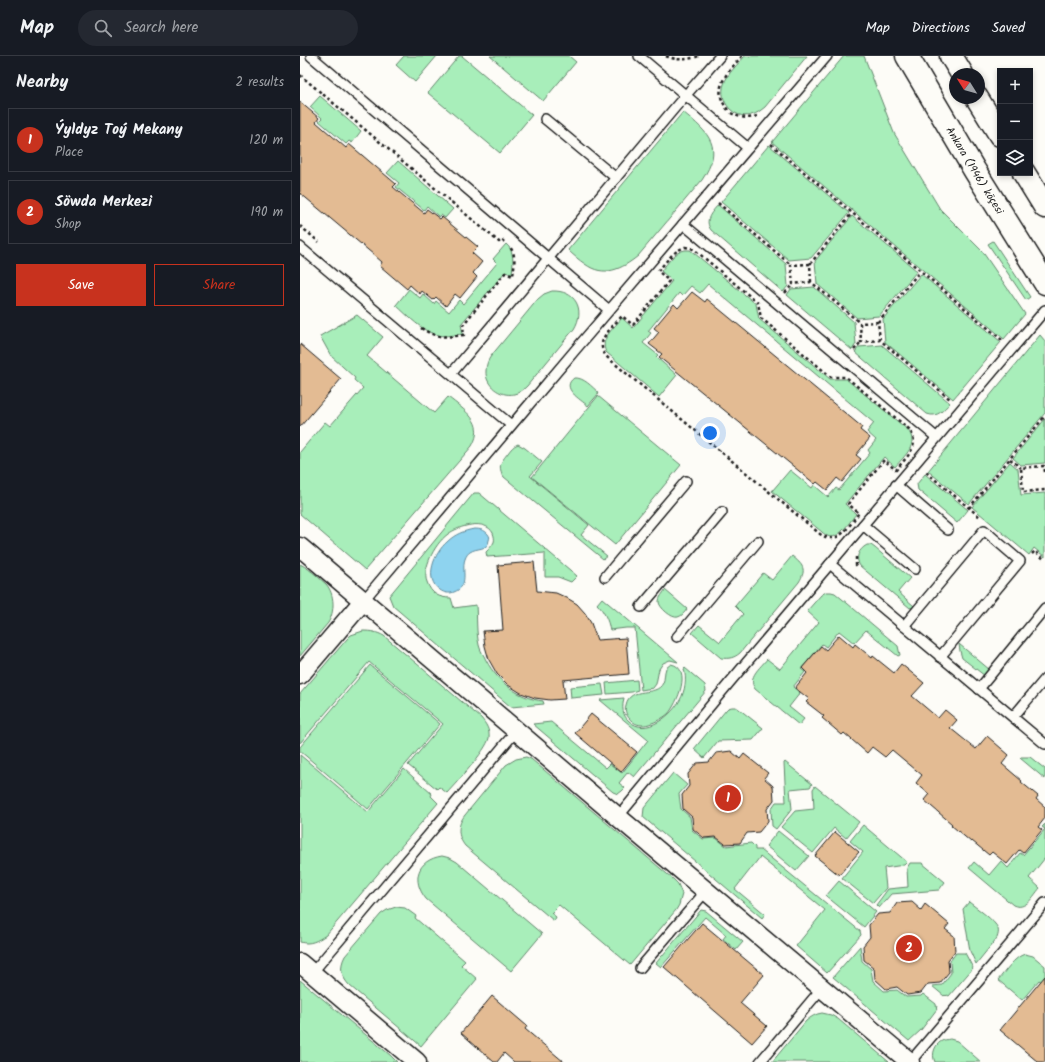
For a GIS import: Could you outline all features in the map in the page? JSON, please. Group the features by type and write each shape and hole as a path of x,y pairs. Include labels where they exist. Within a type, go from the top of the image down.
{"main road":[{"name":"Ankara (1946) köçesi","path":"907,56 974,171 1045,283"},
{"path":"951,56 958,68"},
{"path":"981,104 997,130"},
{"path":"1026,176 1045,208"}],"street":[{"path":"300,547 910,1062"},
{"path":"300,675 363,601"},
{"path":"306,968 417,1062"}],"lane":[{"path":"311,56 609,310"},
{"path":"639,56 748,148"},
{"path":"451,374 685,95 720,56"},
{"path":"363,601 511,425 827,56"},
{"path":"545,119 616,178"},
{"path":"683,224 936,437"},
{"path":"300,247 511,425"},
{"path":"618,817 936,437 1045,310"},
{"path":"605,577 686,481"},
{"path":"896,485 948,530"},
{"path":"641,607 722,512"},
{"path":"863,524 915,569"},
{"path":"904,626 984,530 1020,561 940,657"},
{"path":"677,637 758,541"},
{"path":"830,564 1045,744"},
{"path":"979,689 1045,608"},
{"path":"1013,717 1045,679"},
{"path":"306,968 517,730"},
{"path":"640,968 706,891"},
{"path":"910,1062 1045,903"},
{"path":"760,1062 822,988"}],"path":[{"path":"666,56 682,60 699,56"},
{"path":"742,56 726,75 722,83 720,92 722,101 726,109 733,115 742,118 751,118 760,114"},
{"path":"300,74 500,242 502,240 512,248 514,261 513,276 506,273 463,325 464,335 438,337 429,334 421,328"},
{"path":"769,142 1004,342"},
{"path":"718,203 791,265 810,264"},
{"path":"811,282 810,264 852,213"},
{"path":"300,226 324,246"},
{"path":"685,247 696,251 758,303 761,318 831,377 846,377 909,429 915,439 912,450 896,470 884,460 848,504 859,513 842,534 837,538 831,539 820,534 604,354 602,348 604,336 622,316 633,325 669,281 658,272 679,249 685,247"},
{"path":"791,265 793,284"},
{"path":"920,271 878,322 880,340 952,402"},
{"path":"784,295 793,284 811,282 860,323 878,322"},
{"path":"860,323 861,342"},
{"path":"852,352 861,342 880,340"},
{"path":"969,508 1045,416"},
{"path":"1010,459 1021,468 1044,466 1045,472"},
{"path":"1021,468 1023,492 1045,490"},
{"path":"857,553 856,565 859,567"}],"green space":[{"path":"404,56 437,56 415,82 396,65"},
{"path":"459,56 462,56 532,115 500,153 428,93"},
{"path":"490,56 569,56 576,62 543,101"},
{"path":"745,56 807,56 765,107 755,114 745,116 733,112 729,108 723,97 723,90 724,84 733,69"},
{"path":"844,56 864,56 894,133 940,209 982,251 1025,314 1004,339 772,142"},
{"path":"320,96 361,131 352,143 349,141 346,144 319,121 322,118 310,107"},
{"path":"683,112 707,134 711,142 713,150 712,159 709,169 702,180 638,256 632,261 619,268 606,271 592,268 585,264 568,250"},
{"path":"769,145 849,213 811,258 789,260 721,202"},
{"path":"398,161 453,209 445,218 441,215 439,217 427,206 424,210 396,187 399,183 387,173"},
{"path":"718,205 786,264 788,286 783,292 711,230 708,220"},
{"path":"852,216 917,271 879,316 857,318 817,284 815,261"},
{"path":"993,241 1030,297 1026,300 988,244"},
{"path":"506,244 511,250 512,254 512,274 505,272 461,324 463,334 443,336 432,333 415,323 396,305 409,289 420,298 423,294 434,304 436,301 449,312 459,300 463,304 497,263 493,259"},
{"path":"685,250 690,250 694,253 756,304 759,319 830,379 846,379 908,430 911,435 912,440 909,450 895,467 884,457 845,504 856,514 838,535 830,537 826,535 772,491 790,470 812,488 814,485 828,497 836,488 839,490 870,453 868,450 876,440 867,432 874,423 708,284 700,293 691,286 682,296 679,293 648,331 651,333 643,343 658,355 656,357 677,375 659,397 606,352 604,343 608,334 622,318 633,328 672,281 661,271 674,255"},
{"path":"921,274 1001,342 953,399 885,342 883,319"},
{"path":"814,287 854,322 856,344 852,350 787,295 791,289"},
{"path":"552,291 567,294 576,302 579,314 574,329 524,389 514,394 504,394 499,392 494,389 486,376 486,367 489,359 538,299 544,294"},
{"path":"357,315 383,337 367,356 434,413 448,397 467,412 472,418 477,430 476,438 472,446 365,570 300,514 300,452 325,422 330,426 363,388 354,380 355,378 331,356 320,336"},
{"path":"1040,335 1045,341 1045,413 969,504 928,471"},
{"path":"882,345 950,403 943,411 934,415 927,414 855,352 859,347"},
{"path":"574,378 581,379 591,385 599,393 588,406 576,397 570,389 570,382"},
{"path":"598,396 681,465 615,545 532,477"},
{"path":"1045,419 1045,463 1021,465 1013,458"},
{"path":"518,444 542,462 530,476 589,525 581,535 607,556 603,559 504,477 500,467 501,464 511,449"},
{"path":"1010,462 1018,469 1021,495 1045,493 1045,557 1034,548 1029,555 972,507"},
{"path":"925,474 968,510 957,523 918,490 917,484"},
{"path":"474,493 479,493 577,576 571,582 558,577 545,577 545,553 487,557 486,552 494,541 493,533 489,528 484,526 472,525 459,528 445,536 433,551 428,564 426,579 433,592 439,596 451,598 454,608 476,605 479,645 494,673 516,692 533,699 543,701 544,704 511,707 393,606 389,596"},
{"path":"867,545 871,545 875,548 910,578 898,592 914,606 913,607 910,608 860,566 858,563 858,554 861,549"},
{"path":"792,556 803,568 803,574 799,582 740,653 731,658 721,658 692,633 699,625 720,642 743,614 735,606 763,573 772,580"},
{"path":"300,564 312,572 329,588 333,608 328,623 300,656"},
{"path":"665,590 687,609 681,616 672,616 661,607 659,600"},
{"path":"826,592 835,593 898,646 900,655 898,656 866,630 854,643 839,631 826,647 822,644 801,669 805,672 793,687 800,693 789,707 804,719 799,725 755,689 753,685 753,677 767,659 780,669 819,622 807,611 821,595"},
{"path":"602,598 678,662 670,660 663,663 659,669 656,684 653,688 641,690 635,628 610,630 602,610 597,604"},
{"path":"363,631 374,632 384,636 481,718 487,727 489,738 483,751 447,793 439,787 437,789 408,765 443,724 369,662 300,743 300,694 351,635"},
{"path":"959,644 990,670 985,676 962,658"},
{"path":"671,664 678,667 681,672 682,679 679,695 672,709 668,714 659,720 647,725 634,722 626,714 625,707 628,699 632,695 655,690 660,687 664,681 666,668"},
{"path":"370,665 440,724 368,809 300,751 300,747"},
{"path":"685,668 705,685 706,691 634,777 628,772 619,783 625,788 618,794 613,792 533,724 551,722 606,768 610,764 622,773 648,740 600,700 624,698 623,711 625,716 629,721 636,725 643,727 658,722 671,712 680,700 685,685"},
{"path":"637,680 638,690 632,692 607,694 606,683"},
{"path":"602,684 604,695 571,698 570,687"},
{"path":"732,707 739,709 763,728 753,740 718,741 704,758 694,749 726,710"},
{"path":"300,755 368,812 404,769 432,794 431,796 438,803 326,935 310,943 300,942"},
{"path":"526,757 531,759 678,884 682,894 679,905 630,965 559,905 551,913 556,917 554,921 465,846 460,838 459,827 465,815 506,765 516,759"},
{"path":"1030,757 1045,769 1045,779 1020,758"},
{"path":"785,762 812,784 810,787 790,789 792,809 776,829 772,826 771,809 776,802 786,802"},
{"path":"673,773 687,785 679,794 681,809 690,817 692,830 703,839 716,838 726,846 751,843 755,847 755,850 761,850 860,931 861,935 827,973 796,946 825,910 760,857 735,889 765,914 762,918 643,817 644,808"},
{"path":"815,786 859,822 846,838 834,828 813,853 781,827 795,811 814,809 813,789"},
{"path":"863,825 907,862 904,865 884,868 886,888 873,903 842,878 863,852 850,841"},
{"path":"1045,829 1045,858 1029,878 1040,888 1029,902 1022,906 1013,905 969,868 974,862 989,875 1001,861 1008,868 1020,853 1023,855"},
{"path":"778,831 809,856 796,871 766,846"},
{"path":"442,856 457,862 542,934 511,971 426,899 421,892 418,878 422,866 434,858"},
{"path":"910,863 922,863 945,882 939,890 891,894 879,908 876,905 888,889 908,887 907,868"},
{"path":"839,881 876,912 864,927 826,896"},
{"path":"969,902 990,918 998,930 997,938 976,964 970,951 963,909"},
{"path":"396,907 405,908 416,916 415,918 465,961 461,965 477,979 421,1046 350,986 342,972 342,964 345,956 381,914"},
{"path":"701,910 706,911 743,942 736,950 723,939 726,935 705,917 661,967 656,963"},
{"path":"860,946 862,961 871,969 873,981 884,991 897,990 906,997 921,996 923,994 936,1004 937,1009 921,1030 909,1041 833,977"},
{"path":"956,953 965,953 973,968 949,996 944,996 932,986 942,985 951,973 950,961"},
{"path":"1025,954 1033,956 1045,966 1045,984 1039,980 1022,1000 998,980 1013,961"},
{"path":"300,980 390,1055 397,1062 300,1062"},
{"path":"822,1013 831,1015 838,1019 889,1062 772,1062 806,1021 817,1014"},
{"path":"950,1039 957,1041 981,1062 935,1062 933,1056 936,1046 941,1041"}],"water":[{"path":"474,529 482,530 487,533 490,537 487,546 473,550 466,556 462,586 454,592 443,592 435,585 432,579 433,566 438,552 453,537 460,533"}],"building":[{"path":"300,102 319,118 316,122 346,148 349,144 396,184 393,187 424,213 427,209 440,219 442,217 478,247 472,253 482,262 473,273 477,277 460,298 455,294 446,306 436,297 433,300 422,291 420,294 410,285 407,289 380,266 382,262 300,193"},
{"path":"692,292 705,302 707,299 862,427 860,430 870,438 856,455 861,459 842,482 837,478 827,490 817,482 815,484 659,357 662,354 649,344 659,332 654,328 674,304 678,308"},
{"path":"300,344 341,379 300,427"},
{"path":"534,562 537,591 556,593 577,604 591,623 597,640 626,638 629,674 563,680 565,699 550,700 535,698 521,693 508,685 497,674 489,660 483,631 503,630 498,565"},
{"path":"839,635 853,647 855,644 872,658 873,656 894,673 901,664 924,683 912,696 938,718 945,710 957,720 950,728 976,749 987,736 1009,755 1002,764 1038,796 1036,799 1045,807 1045,818 1038,827 1042,830 1023,853 1019,850 1007,864 992,852 989,855 972,841 971,842 924,800 929,794 916,783 922,775 892,750 885,757 872,747 867,753 844,733 842,735 822,718 824,716 806,702 809,699 795,688 807,673 802,668 821,646 826,650"},
{"path":"591,714 637,752 621,772 575,733"},
{"path":"731,751 740,759 744,754 768,773 764,778 773,786 774,800 767,809 768,821 759,832 747,833 740,843 725,844 716,837 704,838 693,829 692,817 683,809 682,795 689,786 688,774 697,763 709,762 716,753"},
{"path":"835,832 859,852 839,875 815,856"},
{"path":"912,902 921,910 925,904 949,924 945,929 954,936 955,951 948,960 949,972 940,983 928,984 921,993 907,995 897,987 886,989 875,979 874,968 864,960 863,946 870,937 869,925 878,914 890,913 897,903"},
{"path":"702,923 764,975 740,1003 767,1026 752,1043 664,967"},
{"path":"1045,976 1045,1062 1038,1062 1000,1030"},
{"path":"492,996 527,1026 525,1029 564,1062 514,1062 504,1053 497,1062 494,1062 461,1033"}],"place":[{"name":"Ýyldyz Toý Mekany","path":"728,798"},
{"name":"Söwda Merkezi","path":"909,948"}]}
